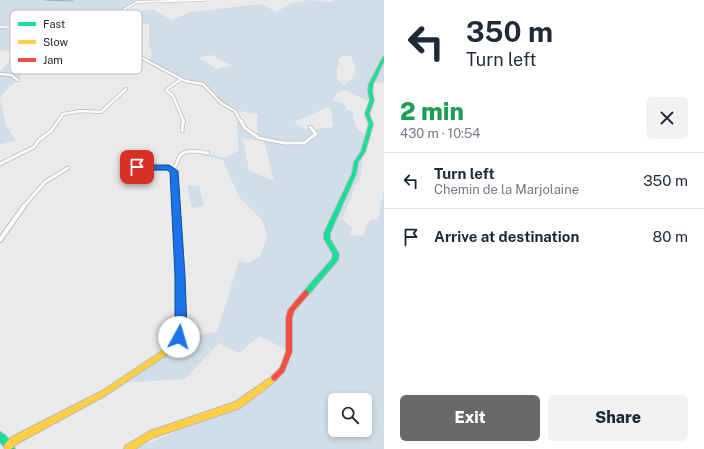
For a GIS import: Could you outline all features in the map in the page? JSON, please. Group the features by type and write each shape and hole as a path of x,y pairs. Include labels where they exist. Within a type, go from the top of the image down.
{"street":[{"path":"122,10 136,2 144,0"},
{"path":"136,2 206,0"},
{"path":"0,27 10,28"},
{"path":"142,58 185,81 203,84 206,86 221,103 235,111 245,128 259,138 284,143 301,144 316,134 310,127"},
{"path":"128,449 150,435 237,405 266,386 282,370 289,352 289,318 291,310 335,260 335,250 327,239 327,233 354,174 356,162 363,152 371,124 367,114 372,101 369,93 371,80 380,69 384,58"},
{"path":"0,74 11,76 18,80"},
{"path":"181,79 166,90 173,96 184,123 182,131"},
{"path":"0,164 34,147 39,140 50,131 63,114 81,111 101,112 126,89"},
{"path":"0,436 9,448 16,440 104,393 167,351 179,337 181,331 180,276 176,184 173,169 176,166 180,155 184,152 189,151 208,153"},
{"path":"138,162 136,166 138,168 173,169"},
{"path":"0,240 37,188 68,168"}],"shaded area":[{"path":"0,0 139,0 121,10 10,10 10,26 0,25"},
{"path":"311,0 331,2 335,0 384,0 384,83 374,82 373,104 346,90 338,92 332,100 344,103 347,110 353,112 356,128 365,134 370,135 363,157 360,180 353,187 355,188 342,219 352,228 349,235 364,236 367,224 371,220 378,220 384,188 384,449 135,449 259,396 281,376 292,353 260,336 239,353 219,343 185,379 121,383 186,337 217,332 239,261 249,263 260,256 267,237 263,221 239,197 223,160 204,155 205,153 226,158 239,150 237,122 242,123 253,133 258,133 258,114 238,111 222,103 207,85 183,79 149,60 152,54 149,45 149,24 142,24 142,11 153,9 171,20 191,12 260,4 277,12 290,3","holes":["212,55 230,65 217,69 199,58","342,56 351,56 355,67 355,75 348,83 343,85 337,79 337,67 339,66 338,60","325,108 331,108 333,127 315,129 311,127 307,130 295,124 296,120 305,118","243,139 264,141 274,181 249,170"]},
{"path":"0,28 10,29 10,51 0,50"},
{"path":"10,60 10,74 23,74 0,97 0,71"},
{"path":"0,99 6,125 16,141 0,144"},
{"path":"199,185 204,206 192,208 187,186"}],"waterway":[{"path":"44,0 73,1"}],"traffic: fast":[{"path":"306,293 335,260 336,254 327,239 327,233 354,174 356,162 363,152 371,124 367,114 372,100 370,91 371,84 384,58"},
{"path":"173,169 176,184 180,298"},
{"path":"0,436 11,449"}],"traffic: slow":[{"path":"8,446 15,440 104,393 167,351 173,345 180,333 180,298"},
{"path":"128,449 150,435 237,405 274,378"}],"traffic: jam":[{"path":"274,378 282,370 289,352 289,318 291,310 306,293"}],"route":[{"path":"137,167 169,168 173,169 174,171 176,184 180,276 181,331 179,337"}]}
